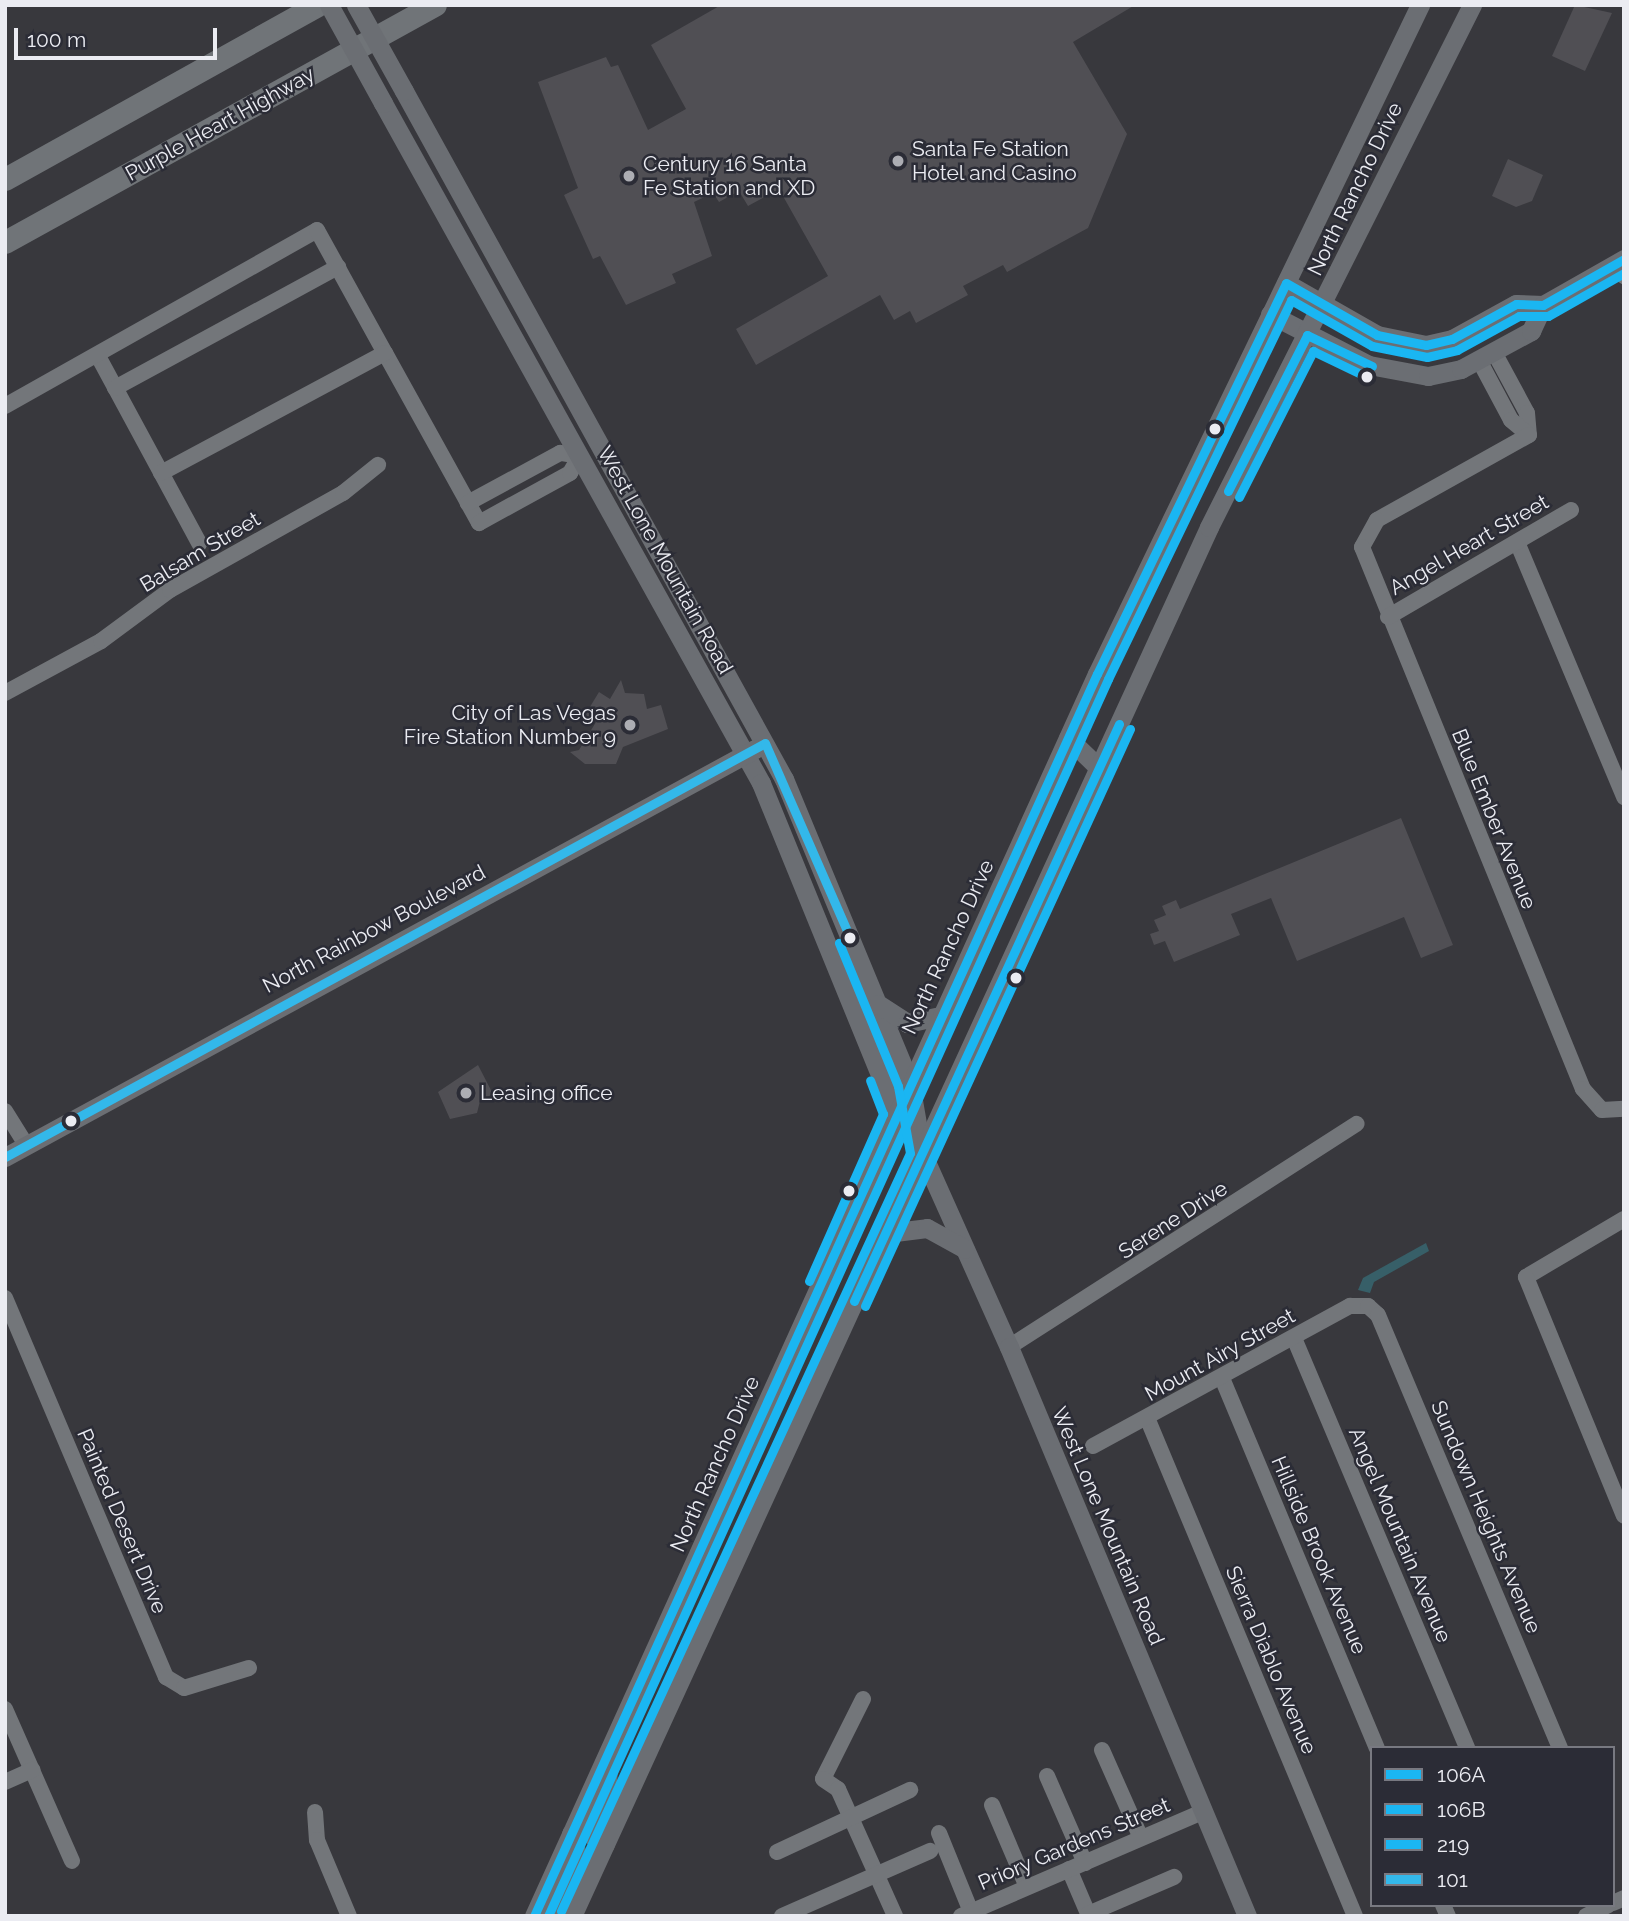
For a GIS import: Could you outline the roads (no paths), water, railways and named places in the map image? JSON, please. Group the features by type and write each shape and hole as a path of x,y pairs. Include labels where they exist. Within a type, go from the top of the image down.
{"highway":[{"path":"5,179 317,5"},
{"name":"Purple Heart Highway","path":"11,241 435,5"}],"main road":[{"name":"West Lone Mountain Road","path":"329,5 746,754 897,1114 923,1155 1009,1347 1247,1916"},
{"name":"West Lone Mountain Road","path":"356,5 765,743 911,1083 923,1155"},
{"name":"North Rancho Drive","path":"534,1916 1068,738 1420,5"},
{"name":"North Rancho Drive","path":"572,1916 1209,527 1472,5"},
{"path":"1286,283 1322,306 1377,335 1426,345 1452,339 1516,304 1543,305 1621,266"},
{"path":"1270,314 1307,335 1400,374 1428,376 1487,356 1531,331 1543,305"},
{"path":"580,456 600,445"},
{"path":"604,497 624,486"},
{"path":"635,553 654,542"},
{"path":"645,570 664,560"},
{"path":"686,644 706,634"},
{"path":"702,673 721,662"},
{"path":"1068,738 1099,768"},
{"name":"North Rainbow Boulevard","path":"5,1157 765,743"},
{"path":"878,1004 907,1023 941,1016"},
{"path":"887,1233 927,1228 965,1249"},
{"path":"605,1844 594,1836 593,1822 607,1790 608,1753"},
{"path":"559,1916 580,1866 572,1833"}],"street":[{"path":"5,406 98,356 106,344 317,230 479,523 570,473 580,456 560,453 468,503"},
{"path":"115,388 338,267"},
{"path":"161,473 386,353"},
{"path":"98,356 199,543"},
{"name":"Blue Ember Avenue","path":"1487,356 1511,420 1529,435 1377,520 1364,537 1365,561 1583,1089 1602,1110 1624,1109"},
{"name":"Balsam Street","path":"5,693 101,641 170,590 343,493 378,466"},
{"name":"Angel Heart Street","path":"1388,617 1571,510"},
{"path":"1517,541 1624,797"},
{"path":"5,1111 26,1145"},
{"name":"Serene Drive","path":"1009,1347 1357,1124"},
{"path":"1624,1219 1525,1277 1624,1516"},
{"name":"Painted Desert Drive","path":"5,1298 166,1677 184,1688 249,1668"},
{"name":"Mount Airy Street","path":"1093,1446 1148,1420 1350,1306 1368,1306"},
{"name":"Sundown Heights Avenue","path":"1368,1306 1378,1315 1559,1746"},
{"name":"Angel Mountain Avenue","path":"1294,1338 1466,1746"},
{"name":"Hillside Brook Avenue","path":"1222,1378 1376,1746"},
{"name":"Sierra Diablo Avenue","path":"1148,1420 1355,1916"},
{"path":"863,1699 822,1779 838,1789 895,1916"},
{"path":"5,1709 72,1861"},
{"path":"1102,1750 1141,1838"},
{"path":"5,1782 32,1770"},
{"path":"1047,1776 1085,1863"},
{"path":"777,1852 910,1790"},
{"path":"992,1805 1027,1887"},
{"path":"315,1812 317,1840 349,1916"},
{"name":"Priory Gardens Street","path":"966,1914 1203,1812"},
{"path":"939,1833 966,1914"},
{"path":"782,1916 930,1851"},
{"path":"1069,1870 1088,1915 1174,1877"}],"water":[{"path":"1426,1243 1429,1251 1374,1282 1370,1293 1358,1290 1363,1278"}],"place":[{"name":"Santa Fe Station Hotel and Casino","path":"898,161"},
{"name":"Century 16 Santa Fe Station and XD","path":"629,176"},
{"name":"City of Las Vegas Fire Station Number 9","path":"630,725"},
{"name":"Leasing office","path":"466,1093"}]}
